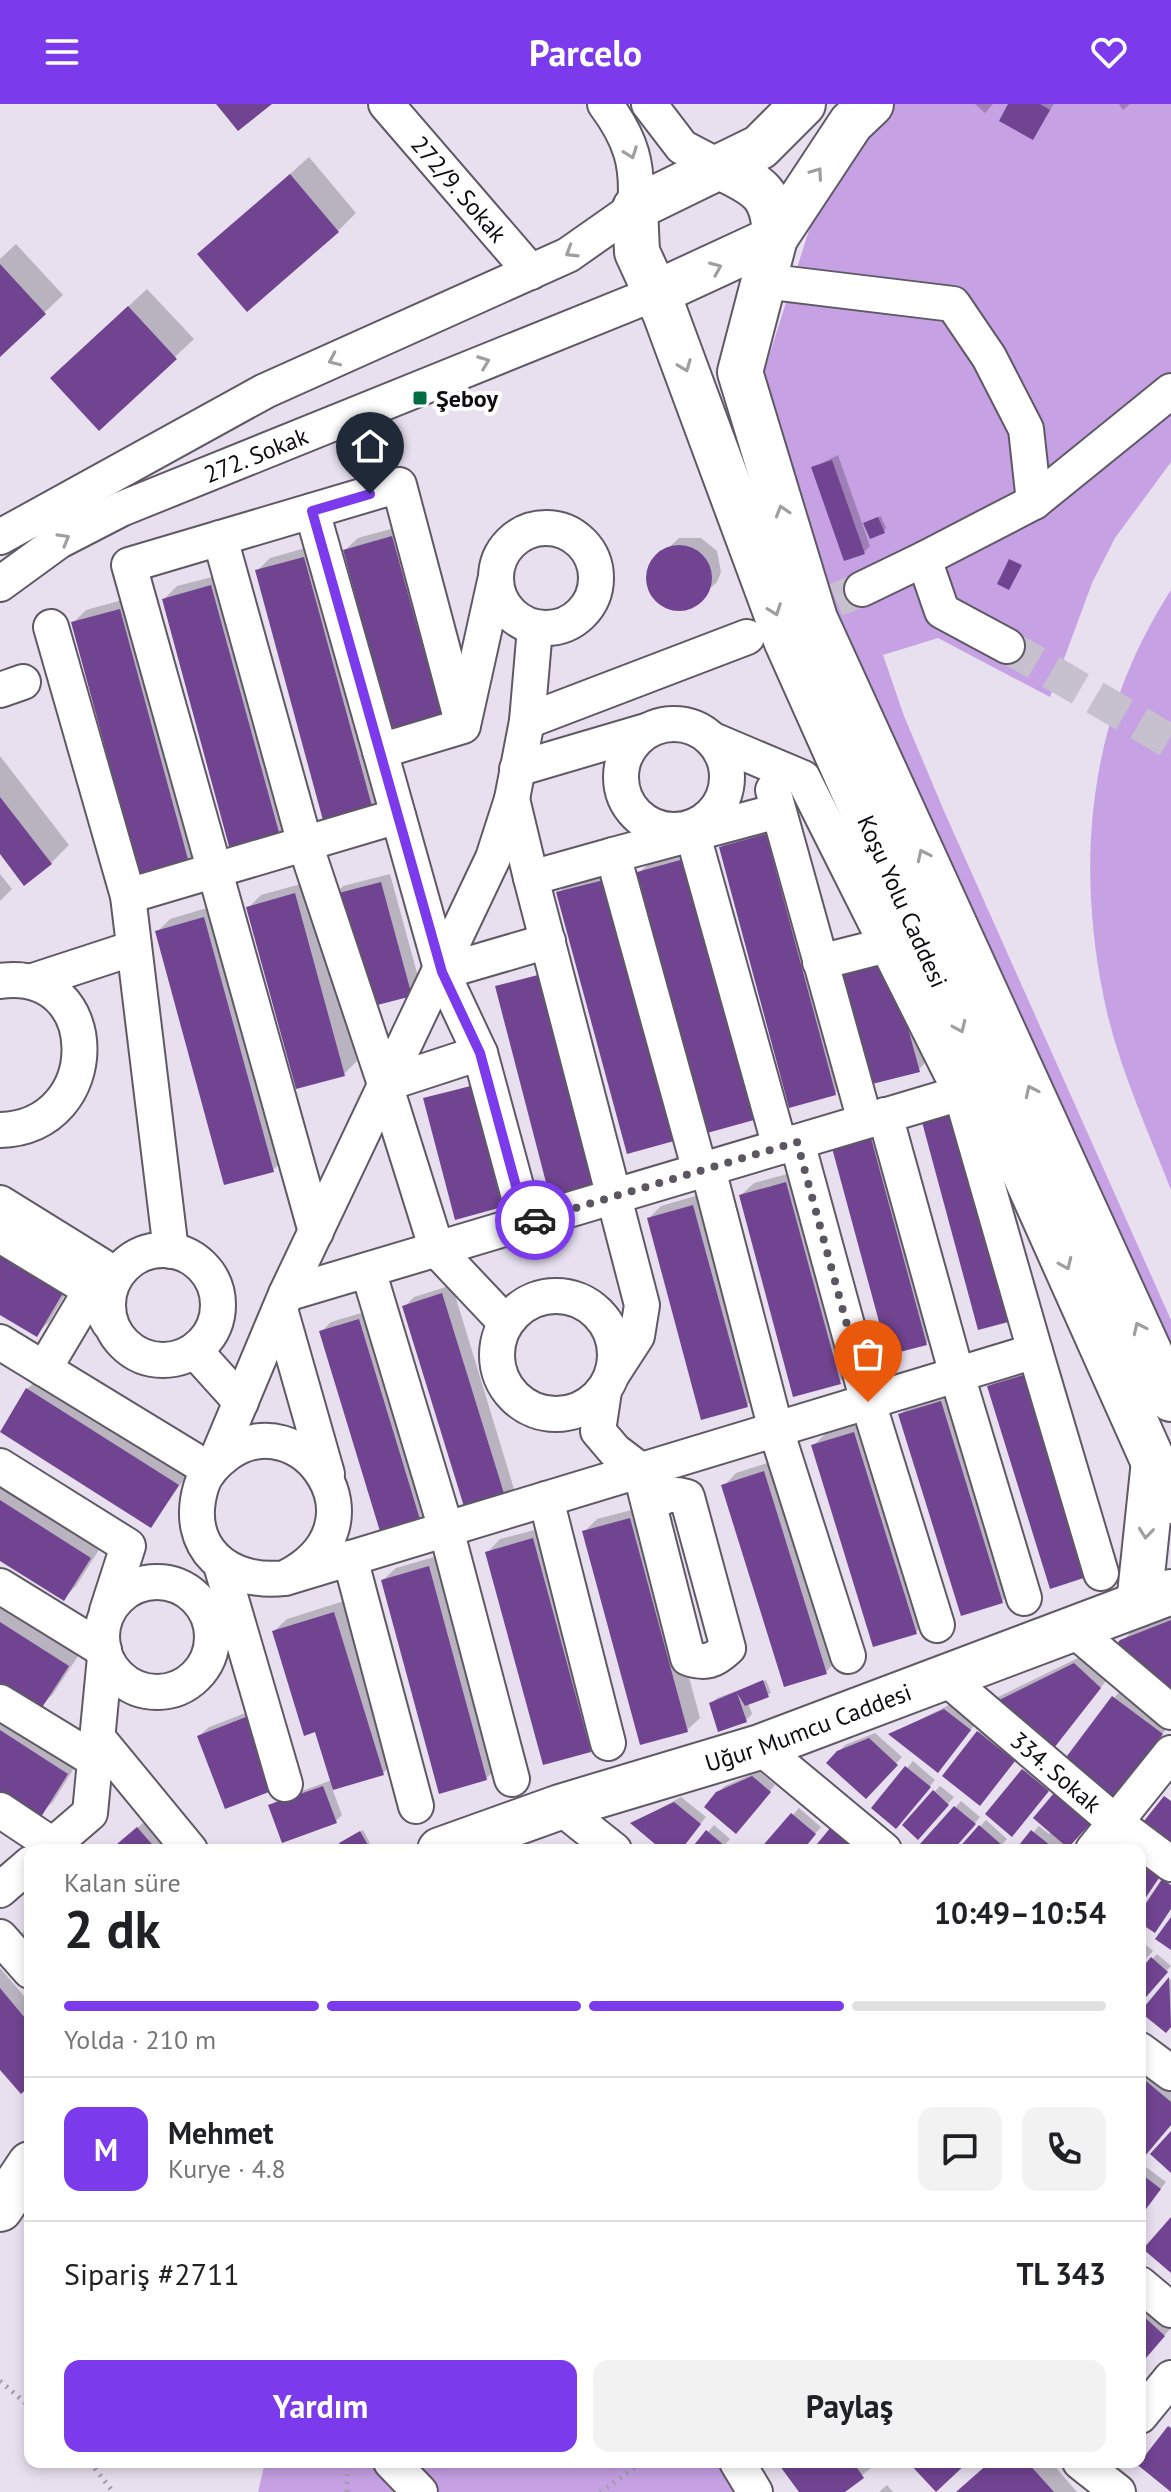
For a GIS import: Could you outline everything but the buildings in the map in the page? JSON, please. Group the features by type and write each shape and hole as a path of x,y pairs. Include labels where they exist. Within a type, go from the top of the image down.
{"main road":[{"name":"272. Sokak","path":"635,208 760,147 803,104"},
{"path":"775,238 851,123 871,104"},
{"path":"722,168 754,183 771,203 775,238"},
{"path":"635,208 637,252 656,293"},
{"name":"272. Sokak","path":"656,293 775,238"},
{"name":"Koşu Yolu Caddesi","path":"775,238 740,372 815,619 1171,1399"},
{"name":"Koşu Yolu Caddesi","path":"656,293 786,640 1171,1501"},
{"path":"1154,1461 1155,1598"},
{"name":"Uğur Mumcu Caddesi","path":"457,1844 560,1807 760,1747 1155,1598"},
{"path":"0,2209 24,2173"}],"street":[{"name":"272/9. Sokak","path":"386,104 531,272"},
{"path":"605,104 620,125 638,175 635,208"},
{"path":"649,104 682,147 722,168"},
{"name":"272. Sokak","path":"0,584 117,493 161,445 265,391 568,255 635,208"},
{"path":"763,281 953,304 989,357 1026,429 1034,502"},
{"name":"272. Sokak","path":"0,537 656,293"},
{"path":"862,589 1034,502 1171,391"},
{"path":"316,1232 129,565 399,485 463,726"},
{"path":"312,511 442,972 480,1053 526,1223"},
{"path":"463,726 496,565 503,550 529,530 546,527 578,538 595,567 596,584 591,600 581,614 567,624 535,628 520,622 507,611 495,581"},
{"path":"220,538 305,844 437,1250 506,1323"},
{"path":"924,559 942,611 1007,646"},
{"path":"51,627 128,896 171,1251"},
{"path":"193,1595 198,1527 196,1505 202,1483 212,1467 283,1302 385,1084 442,972 493,858 515,784 527,721 535,628"},
{"path":"527,721 747,637"},
{"path":"515,784 663,724 681,724 803,778 961,1093 1101,1573"},
{"path":"380,751 463,726"},
{"path":"646,731 633,742 624,757 620,774 622,792 629,808 649,824 674,831 692,831 713,813 726,790 723,755 713,740"},
{"path":"765,762 820,962 875,1118 1024,1598"},
{"path":"515,784 531,878 617,1196 642,1305 637,1336 609,1382 589,1405 570,1413 549,1414 529,1408 513,1396 502,1379 497,1359 499,1340 506,1323 519,1309 535,1299 553,1295 572,1297 589,1305 613,1334 616,1352 609,1382 598,1431 615,1451 640,1470 688,1658 704,1663 717,1658 728,1648 677,1459"},
{"path":"531,878 692,831 778,811"},
{"path":"128,896 398,816"},
{"path":"692,831 937,1625"},
{"path":"613,855 776,1430 848,1656"},
{"path":"442,972 548,941"},
{"path":"820,962 887,945"},
{"path":"0,981 36,980 134,948"},
{"path":"0,1130 27,1126 49,1114 67,1096 78,1072 81,1044 74,1018 58,996 36,980"},
{"path":"385,1084 480,1053"},
{"path":"283,1302 368,1270 961,1093"},
{"path":"0,1203 103,1282 113,1330 124,1345 140,1356 158,1361 178,1359 195,1351 216,1322 216,1287 195,1259 171,1251 143,1253 103,1282 44,1369"},
{"path":"0,1235 103,1282"},
{"path":"368,1270 446,1529 512,1779"},
{"path":"283,1302 335,1508 332,1531 322,1552 306,1568 285,1578"},
{"path":"3,1351 44,1369 212,1467"},
{"path":"195,1351 241,1402"},
{"path":"221,1565 252,1578 285,1578 1035,1351"},
{"path":"212,1467 244,1446 279,1443 300,1451 318,1466 330,1486"},
{"path":"0,1466 128,1546 104,1643"},
{"path":"650,1508 660,1497 675,1493 687,1497"},
{"path":"546,1499 608,1743"},
{"path":"198,1527 206,1548 221,1565 285,1784"},
{"path":"350,1558 416,1806"},
{"path":"57,1844 90,1813 104,1643 111,1605 124,1592 141,1584 159,1581 177,1585 193,1595 204,1609 211,1626 212,1644 195,1677"},
{"path":"0,1586 104,1643 127,1684 145,1691 180,1687 195,1677 249,1659"},
{"path":"1074,1630 1171,1712"},
{"name":"334. Sokak","path":"945,1677 1144,1844"},
{"path":"0,1702 96,1749 184,1844"},
{"path":"760,1747 877,1844"},
{"path":"1098,1844 1171,1753"},
{"path":"560,1807 606,1844"},
{"path":"0,1810 39,1844"},
{"name":"334. Sokak","path":"1146,1845 1171,1864"},
{"path":"0,1890 24,1871"},
{"path":"0,1937 24,1964"},
{"path":"1146,2054 1171,2073"},
{"path":"1146,2289 1171,2310"},
{"path":"1146,2409 1171,2378"},
{"path":"397,2468 420,2492"},
{"path":"741,2468 755,2492"}],"path":[{"path":"0,2381 24,2402"},
{"path":"95,2468 113,2492"},
{"path":"347,2468 347,2492"},
{"path":"600,2492 634,2468"}],"shaded area":[{"path":"890,104 1171,104 1171,462 1115,538 1092,583 1050,697 938,638 883,655 904,716 944,811 1171,1320 1171,1377 828,612 757,394 810,227 855,138"},
{"path":"1171,590 1171,1190 1132,1093 1103,994 1095,941 1091,836 1096,785 1107,735 1123,685 1144,637"},
{"path":"264,2468 741,2468 755,2492 258,2492"}],"tunnel":[{"path":"789,620 862,589"},
{"path":"1007,646 1171,742"}],"way so far":[{"path":"535,1220 797,1142 868,1402"}],"place":[{"name":"Şeboy","path":"420,398"}],"route":[{"path":"370,494 312,511 442,972 480,1053 526,1223 535,1220"}]}
